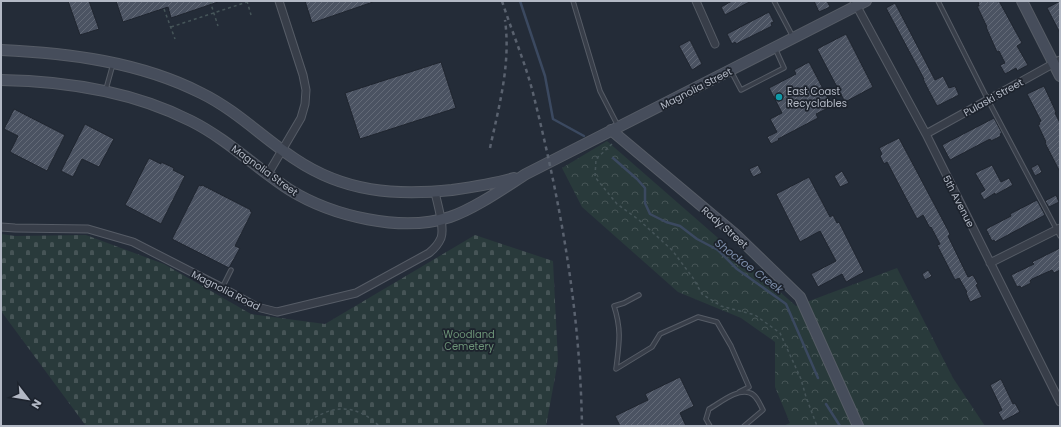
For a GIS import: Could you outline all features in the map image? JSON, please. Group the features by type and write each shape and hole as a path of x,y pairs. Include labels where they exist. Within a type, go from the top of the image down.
{"main road":[{"path":"1022,1 1057,62 1060,76"},
{"name":"Magnolia Street","path":"1,80 61,84 105,91 148,102 191,121 222,139 268,174 304,198 332,210 346,214 392,222 418,222 440,220 463,211 500,191 526,174 794,38 859,3"},
{"name":"Magnolia Street","path":"1,50 53,54 113,63 157,75 202,93 232,112 282,150 316,171 344,183 358,187 388,192 435,192 487,185 526,174"},
{"name":"Rady Street","path":"615,129 620,138 735,234 800,297 858,426"}],"street":[{"path":"268,174 301,118 305,104 306,90 303,75 279,1"},
{"path":"696,1 715,44"},
{"name":"5th Avenue","path":"859,3 1060,402"},
{"name":"Pulaski Street","path":"926,134 1057,62"},
{"name":"Magnolia Road","path":"1,226 15,228 88,229 133,242 257,307 277,312 356,293 429,253 436,247 440,240 442,231 435,192"},
{"path":"990,263 1059,231"}],"lane":[{"path":"573,1 600,91 615,129"},
{"path":"774,1 794,38"},
{"path":"938,1 988,100 1059,231"},
{"path":"730,70 742,90 784,68 774,48"},
{"path":"105,91 113,63"},
{"path":"222,288 231,270"},
{"path":"639,296 614,306 618,318 620,337 616,370 652,348 660,334 698,317 717,322 749,387 709,409 706,419 710,426"},
{"path":"739,392 750,393 756,398 763,410 744,426"}],"path":[{"path":"210,1 218,26"},
{"path":"170,27 247,2 251,15"},
{"path":"164,9 175,39"},
{"path":"620,138 596,159 595,177 617,204 672,250 693,278 702,294 721,306 755,315 780,333 801,379 817,426"},
{"path":"307,426 317,416 333,409 350,409 362,413 371,418 379,426"}],"green space":[{"path":"607,141 796,306 897,268 953,378 985,426 783,426 790,423 775,387 775,342 741,318 678,292 582,207 562,168"},
{"name":"Woodland Cemetery","path":"1,234 15,236 86,235 164,264 251,314 325,324 475,235 553,261 558,361 546,426 86,426 1,311"}],"building":[{"path":"68,1 89,1 99,29 80,35"},
{"path":"116,1 218,2 171,18 168,7 123,22"},
{"path":"305,1 373,1 373,2 312,23"},
{"path":"732,1 751,1 725,15 721,7"},
{"path":"814,1 827,1 830,7 819,12"},
{"path":"978,1 999,1 1022,43 1017,46 1028,65 1017,71 1016,68 1005,74 1000,65 1005,63 999,51 997,52 986,27 977,6 979,6"},
{"path":"1060,1 1060,33 1047,8"},
{"path":"895,3 935,80 943,76 949,88 955,86 959,95 937,106 886,8"},
{"path":"769,12 774,22 771,23 772,26 736,44 735,42 732,44 727,34"},
{"path":"846,34 873,87 845,102 817,49"},
{"path":"690,40 702,64 692,70 679,46"},
{"path":"441,62 456,108 360,139 345,93"},
{"path":"809,62 832,106 816,114 818,118 771,144 767,137 777,132 770,119 782,113 769,88 796,74 794,70"},
{"path":"1044,86 1060,123 1060,172 1045,143 1046,142 1038,125 1041,121 1027,94"},
{"path":"14,109 65,135 47,171 10,152 18,136 4,129"},
{"path":"994,118 1002,133 1000,134 1001,136 991,141 990,139 950,160 942,145"},
{"path":"85,124 114,139 99,167 82,159 73,177 61,171"},
{"path":"899,138 949,232 950,235 948,236 968,277 973,275 978,284 976,285 982,297 970,302 966,293 967,292 959,278 955,280 937,245 940,244 931,227 930,228 923,215 917,219 887,162 884,164 880,156 882,154 879,148"},
{"path":"149,158 174,168 173,170 185,176 161,224 125,205"},
{"path":"1038,164 1042,172 1035,176 1031,168"},
{"path":"758,165 762,173 753,177 749,169"},
{"path":"992,165 1001,182 1009,178 1013,185 984,200 980,193 985,190 975,173"},
{"path":"842,171 849,183 840,187 834,176"},
{"path":"809,177 830,217 833,215 837,223 839,222 864,272 846,282 842,274 818,287 811,274 836,261 820,231 800,242 776,194"},
{"path":"199,185 202,185 251,210 250,211 252,212 235,246 240,248 229,268 172,239"},
{"path":"1056,195 1059,202 1049,207 1045,201"},
{"path":"1037,200 1045,215 995,242 994,240 992,241 986,229"},
{"path":"1060,248 1060,270 1054,273 1052,270 1032,279 1030,281 1031,283 1021,288 1020,286 1017,287 1011,275 1034,264 1032,262"},
{"path":"928,270 932,276 925,280 922,274"},
{"path":"680,377 694,406 680,413 686,426 620,426 615,416 648,400 645,394"},
{"path":"1001,379 1013,404 1015,403 1020,412 1003,421 998,412 1002,410 990,385"}],"waterway":[{"name":"Shockoe Creek","path":"520,1 545,76 553,119 584,136"},
{"name":"Shockoe Creek","path":"613,158 645,188 645,203 650,214 666,222 680,226 697,239 718,250 737,269 786,304 818,378"},
{"name":"Shockoe Creek","path":"826,404 840,426"}],"railway":[{"path":"502,1 533,93 560,217 573,299 582,426"},
{"path":"490,148 505,69 505,20"}],"place":[{"name":"East Coast Recyclables","path":"779,97"}]}
